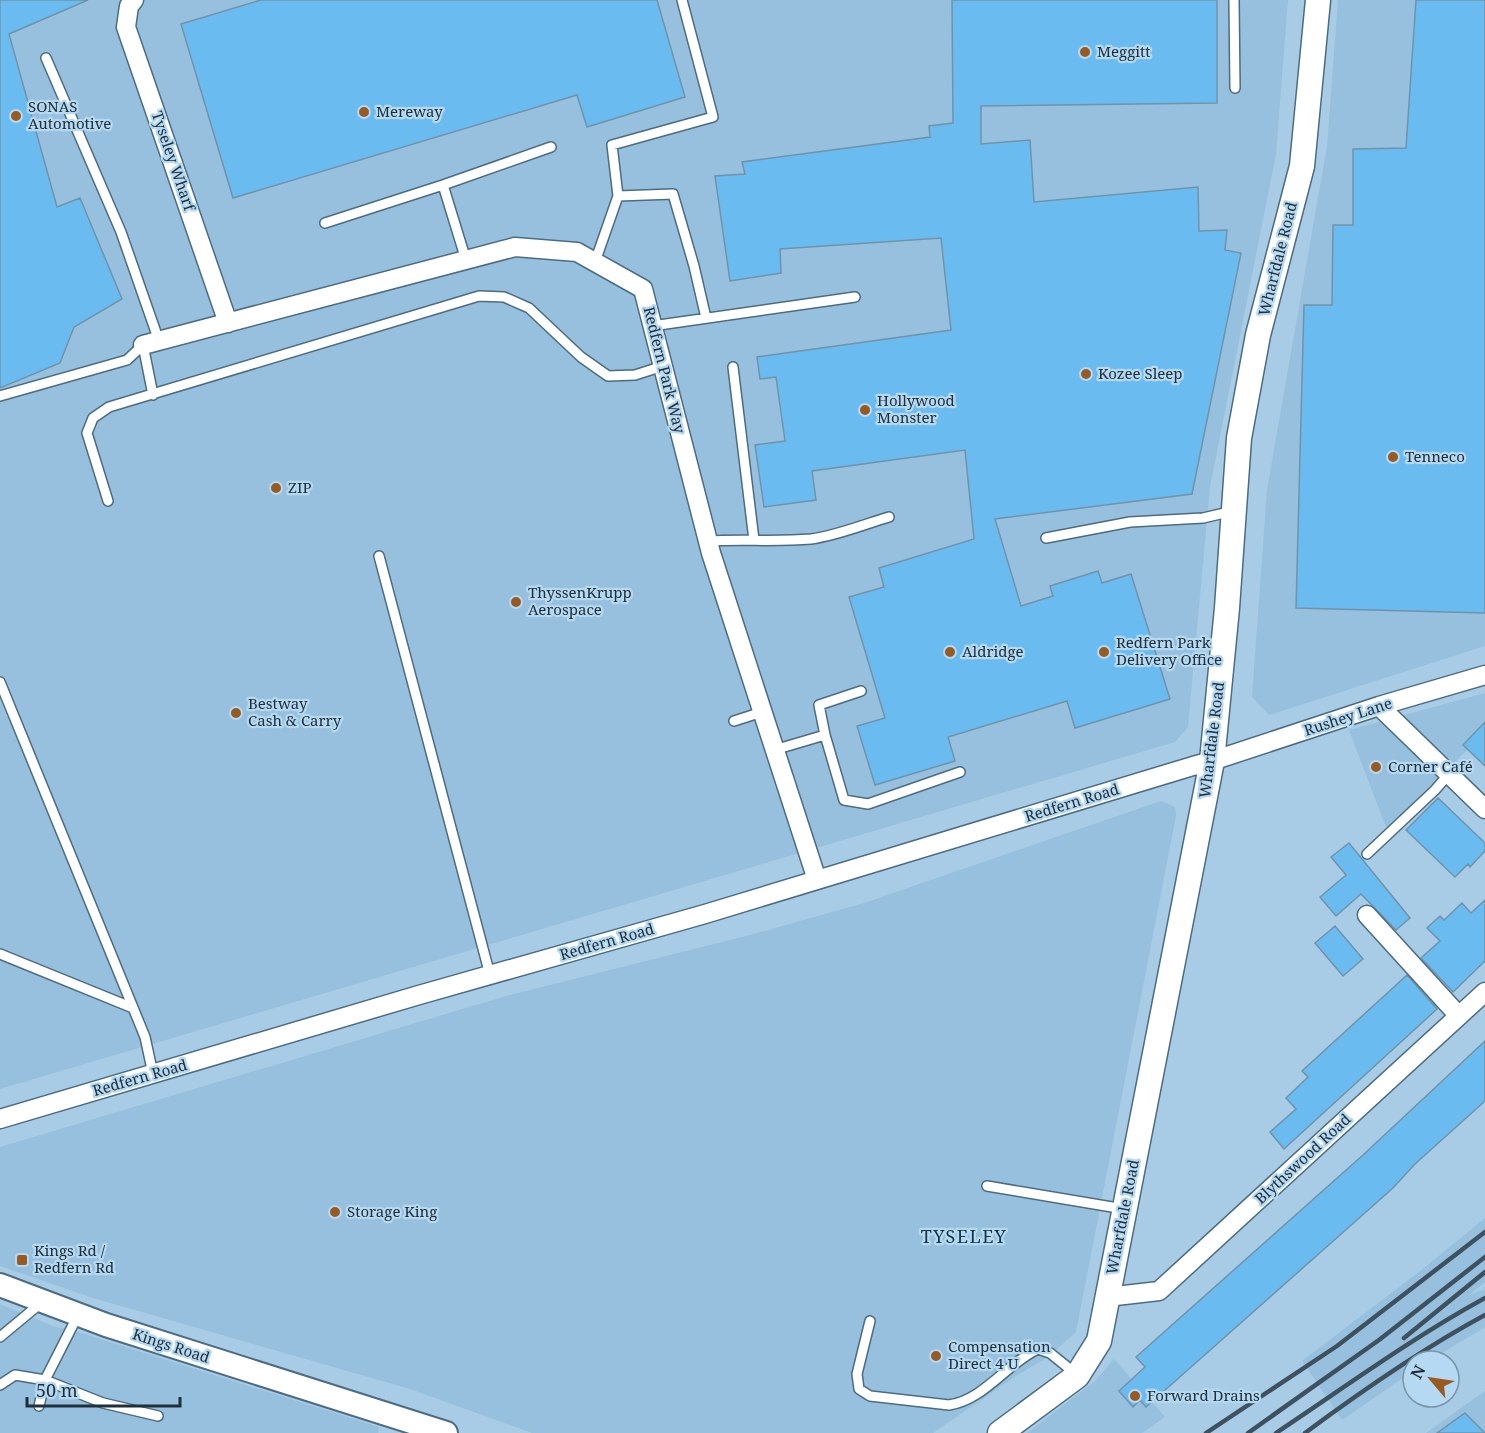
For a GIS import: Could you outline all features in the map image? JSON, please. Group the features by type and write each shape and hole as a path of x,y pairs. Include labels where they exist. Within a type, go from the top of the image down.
{"main road":[{"name":"Wharfdale Road","path":"1000,1433 1077,1376 1099,1341 1212,761 1227,608 1239,438 1258,335 1302,166 1318,0"}],"street":[{"name":"Tyseley Wharf","path":"134,0 129,6 126,27 228,323"},
{"name":"Redfern Park Way","path":"151,343 515,247 577,252 643,289 708,541 817,880"},
{"name":"Rushey Lane","path":"1212,761 1379,706 1485,675"},
{"path":"1379,706 1485,809"},
{"name":"Redfern Road","path":"0,1119 817,880 1212,761"},
{"path":"1367,915 1459,1016"},
{"name":"Blythswood Road","path":"1107,1297 1159,1291 1485,992"},
{"name":"Kings Road","path":"0,1285 43,1302 416,1429 446,1433"}],"lane":[{"path":"595,262 618,196 612,145 713,117 682,0"},
{"path":"1234,0 1235,88"},
{"path":"46,58 122,232 151,343 153,394"},
{"path":"325,223 443,186 551,147"},
{"path":"443,186 466,260"},
{"path":"618,196 673,194 706,318"},
{"path":"108,501 87,433 93,418 110,407 480,296 504,297 529,308 581,357 608,376 635,375 663,366"},
{"path":"652,326 855,297"},
{"path":"0,396 126,360 151,343"},
{"path":"733,367 754,540"},
{"path":"1046,538 1130,522 1203,518 1233,512"},
{"path":"708,541 814,539 889,517"},
{"path":"379,556 490,975"},
{"path":"0,682 145,1037 153,1074"},
{"path":"861,691 819,705 825,735 844,800 868,804 960,772"},
{"path":"734,721 762,712"},
{"path":"774,750 825,735"},
{"path":"1367,854 1449,774"},
{"path":"0,954 133,1008"},
{"path":"987,1186 1124,1209"},
{"path":"0,1337 43,1302"},
{"path":"39,1406 45,1380 78,1314"},
{"path":"870,1321 857,1374 859,1389 870,1396 949,1405 962,1403 1026,1355 1038,1349 1050,1353 1077,1376"},
{"path":"0,1385 15,1375 45,1380 103,1403 158,1416"}],"shaded area":[{"path":"0,0 1288,0 1276,154 1210,487 1188,727 1175,742 0,1089"},
{"path":"1338,0 1485,0 1485,646 1269,715 1252,697 1267,490 1327,146"},
{"path":"1485,693 1485,732 1387,830 1349,730"},
{"path":"1161,801 1175,807 1176,816 1076,1332 1048,1357 933,1433 532,1433 410,1389 93,1298 0,1266 0,1147 506,996 750,935 864,903"},
{"path":"1485,1218 1485,1282 1469,1295 1485,1289 1485,1327 1449,1349 1401,1349 1401,1379 1342,1420 1302,1361 1424,1268"},
{"path":"0,1304 53,1326 379,1427 378,1433 0,1433"},
{"path":"1114,1359 1165,1417 1142,1433 1027,1433 1095,1381"},
{"path":"1485,1391 1485,1433 1426,1433 1461,1409"}],"building":[{"name":"SONAS Automotive","path":"0,0 88,0 9,34 57,207 80,198 122,299 74,327 60,363 0,388"},
{"name":"Mereway","path":"261,0 657,0 685,97 587,127 577,95 233,198 181,24"},
{"path":"952,0 1217,0 1217,103 981,106 981,144 1030,140 1034,202 1198,187 1199,231 1227,230 1225,250 1241,253 1192,494 995,519 1021,606 1053,596 1050,586 1098,571 1102,583 1131,574 1170,699 1075,728 1067,701 948,737 955,761 875,785 857,726 885,718 849,597 884,587 879,568 974,539 965,450 812,471 816,500 764,507 755,445 785,441 776,377 760,379 757,357 951,330 941,238 780,249 781,273 730,281 715,176 745,174 742,162 930,137 929,126 953,123"},
{"name":"Tenneco","path":"1416,0 1485,0 1485,613 1296,608 1304,305 1332,305 1333,225 1353,225 1353,149 1406,148"},
{"path":"1485,722 1485,766 1463,745"},
{"path":"1438,798 1485,843 1485,851 1470,867 1468,864 1455,877 1406,830"},
{"path":"1349,843 1410,918 1396,930 1361,894 1336,916 1320,897 1346,875 1331,857"},
{"path":"1485,900 1485,961 1453,992 1421,958 1440,941 1427,928 1440,916 1444,920 1462,903 1471,913"},
{"path":"1335,926 1363,959 1343,976 1315,943"},
{"path":"1407,975 1437,1009 1284,1149 1270,1132 1296,1109 1286,1098 1308,1077 1302,1071"},
{"path":"1485,1041 1485,1101 1415,1164 1393,1188 1146,1407 1140,1400 1133,1407 1119,1391 1145,1367 1136,1357 1363,1155"},
{"path":"1465,1413 1485,1433 1437,1433"}],"railway":[{"path":"1206,1433 1337,1346 1485,1232"},
{"path":"1248,1433 1379,1340 1485,1257"},
{"path":"1404,1338 1485,1272"},
{"path":"1276,1433 1405,1346 1485,1298"},
{"path":"1305,1433 1393,1371 1485,1315"}],"place":[{"name":"Meggitt","path":"1085,52"},
{"name":"Mereway","path":"364,112"},
{"name":"SONAS Automotive","path":"16,116"},
{"name":"Kozee Sleep","path":"1086,374"},
{"name":"Hollywood Monster","path":"865,410"},
{"name":"Tenneco","path":"1393,457"},
{"name":"ZIP","path":"276,488"},
{"name":"ThyssenKrupp Aerospace","path":"516,602"},
{"name":"Aldridge","path":"950,652"},
{"name":"Redfern Park Delivery Office","path":"1104,652"},
{"name":"Bestway Cash & Carry","path":"236,713"},
{"name":"Corner Café","path":"1376,767"},
{"name":"Storage King","path":"335,1212"},
{"name":"Kings Rd / Redfern Rd","path":"22,1260"},
{"name":"Compensation Direct 4 U","path":"936,1356"},
{"name":"Forward Drains","path":"1135,1396"}],"district":[{"name":"TYSELEY","path":"964,1237"}]}
